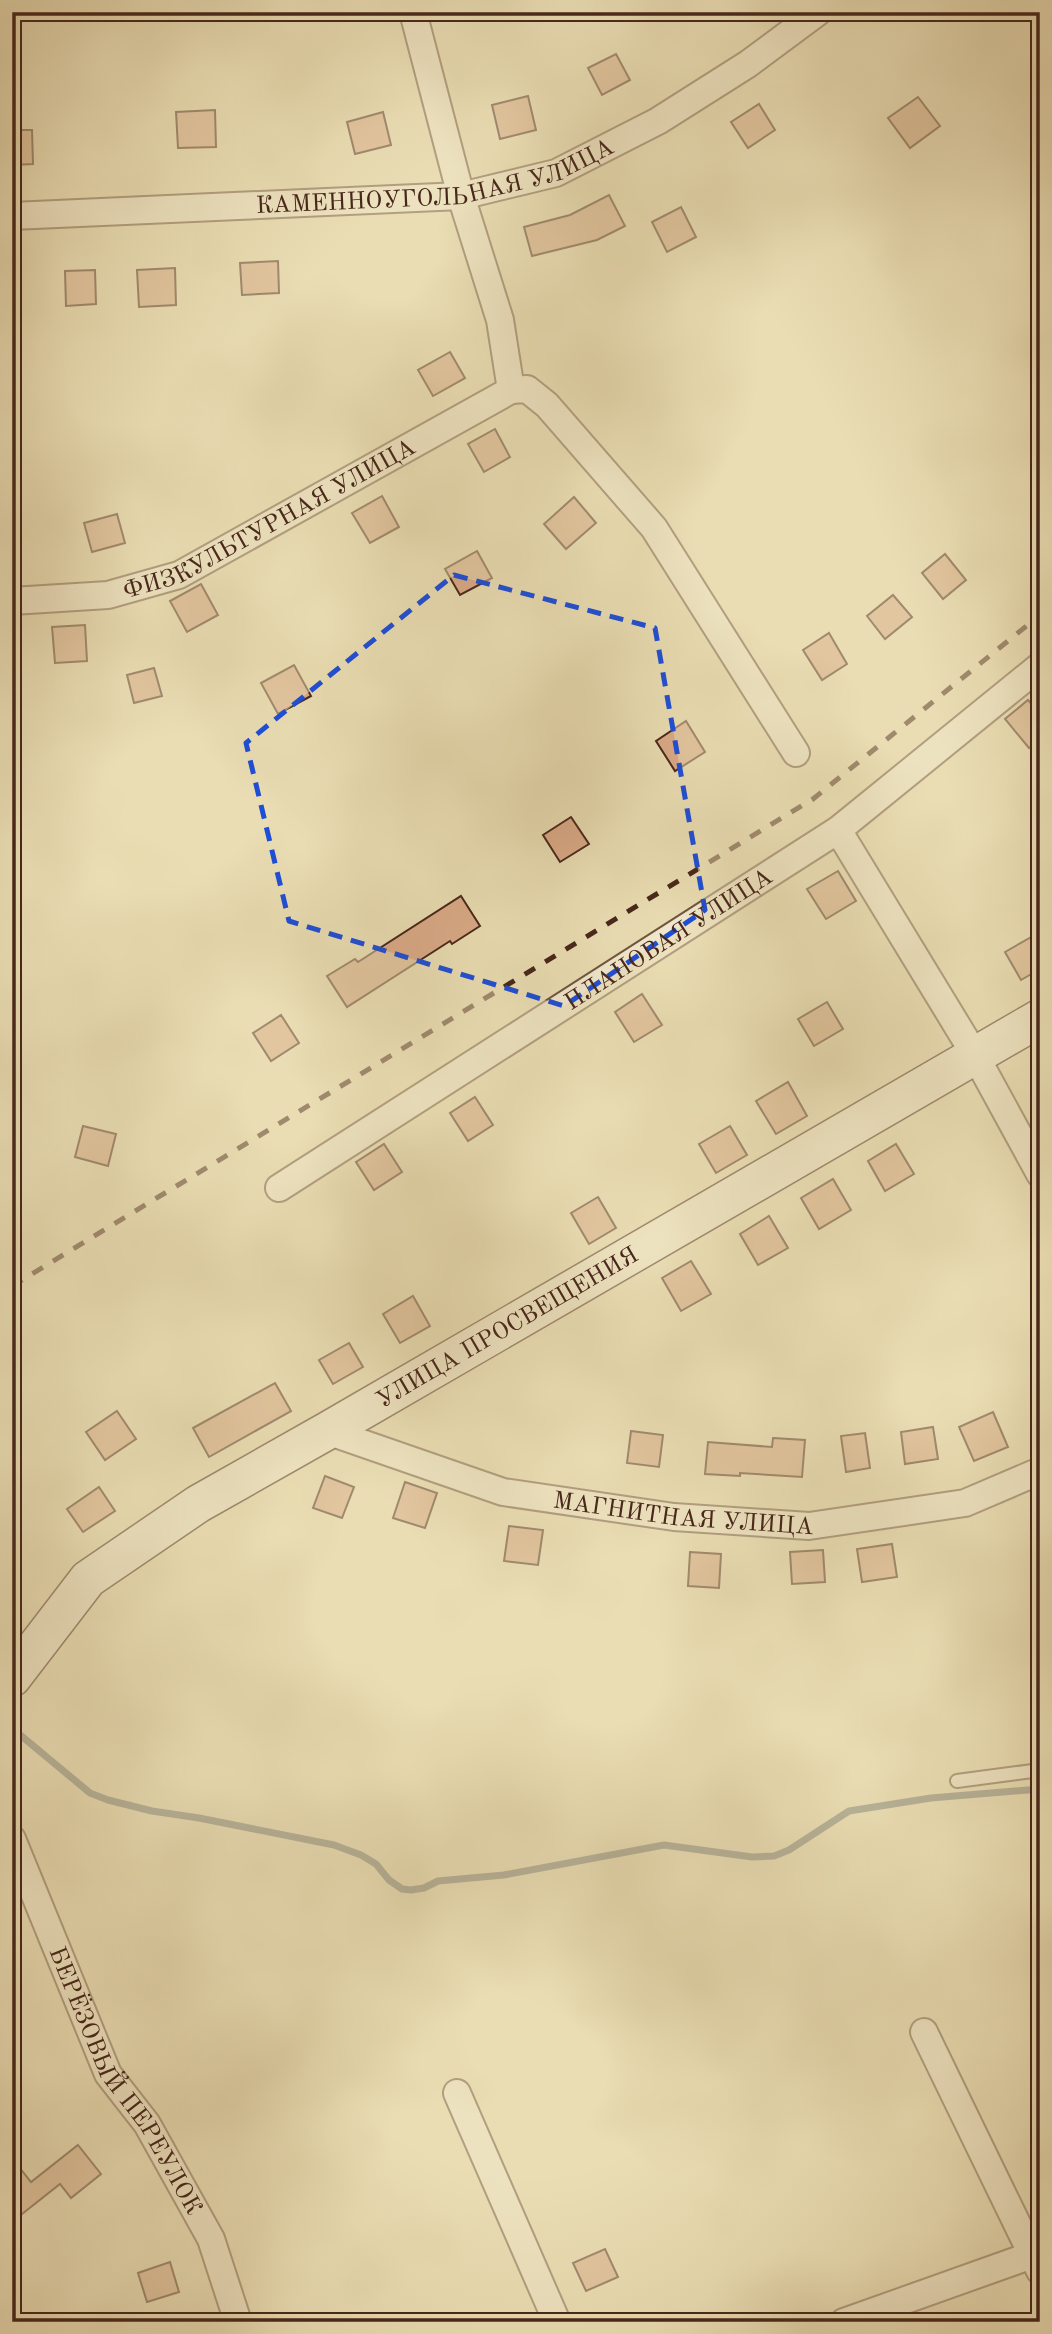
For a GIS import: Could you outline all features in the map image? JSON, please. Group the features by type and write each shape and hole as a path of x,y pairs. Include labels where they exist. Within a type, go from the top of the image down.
{"street":[{"path":"413,12 461,196 500,320 511,390 527,389 547,405 654,528 796,753"},
{"name":"КАМЕННОУГОЛЬНАЯ УЛИЦА","path":"12,216 461,196 556,173 657,121 748,64 818,12"},
{"name":"ФИЗКУЛЬТУРНАЯ УЛИЦА","path":"12,601 108,595 179,575 511,390"},
{"name":"ПЛАНОВАЯ УЛИЦА","path":"279,1188 838,830 1040,666"},
{"path":"838,830 975,1055 1040,1174"},
{"name":"УЛИЦА ПРОСВЕЩЕНИЯ","path":"12,1678 88,1579 198,1504 1040,1018"},
{"name":"МАГНИТНАЯ УЛИЦА","path":"327,1431 503,1492 674,1517 809,1526 965,1503 1040,1471"},
{"name":"БЕРЁЗОВЫЙ ПЕРЕУЛОК","path":"12,1839 108,2074 147,2124 211,2239 238,2322"},
{"path":"844,2322 1036,2263 924,2032"},
{"path":"457,2094 557,2322"}],"lane":[{"path":"957,1781 1040,1770"}],"highlighted area":[{"path":"454,575 655,628 705,910 564,1006 289,921 246,743"}],"building":[{"path":"616,54 630,80 602,95 588,68"},
{"path":"528,96 536,130 500,139 492,105"},
{"path":"918,97 940,126 910,148 888,118"},
{"path":"759,104 775,130 748,148 731,122"},
{"path":"215,110 216,147 178,148 176,112"},
{"path":"383,112 391,145 355,154 347,122"},
{"path":"12,130 32,130 33,164 12,165"},
{"path":"609,195 625,226 597,240 532,256 524,227 570,215"},
{"path":"681,207 696,237 667,252 652,222"},
{"path":"278,261 279,293 242,295 240,263"},
{"path":"175,268 176,305 139,307 137,270"},
{"path":"95,270 96,304 66,306 65,271"},
{"path":"450,352 465,378 433,396 418,370"},
{"path":"495,429 510,457 484,472 468,444"},
{"path":"382,496 399,527 370,543 352,513"},
{"path":"574,497 596,523 566,549 544,524"},
{"path":"117,514 125,543 92,552 84,523"},
{"path":"477,551 492,578 460,595 445,569"},
{"path":"945,554 966,580 943,599 922,573"},
{"path":"201,584 218,615 187,632 170,601"},
{"path":"893,595 912,617 885,639 867,616"},
{"path":"85,625 87,661 55,663 52,627"},
{"path":"829,633 847,664 822,680 803,650"},
{"path":"294,665 311,696 278,714 261,683"},
{"path":"154,668 162,696 134,703 127,675"},
{"path":"1028,700 1040,714 1040,739 1029,748 1005,719"},
{"path":"686,721 705,752 675,771 656,741"},
{"path":"571,817 589,844 560,862 543,835"},
{"path":"838,871 856,901 826,919 807,889"},
{"path":"461,896 480,926 452,944 450,941 347,1007 327,976 355,959 358,962"},
{"path":"1033,936 1040,948 1040,969 1021,980 1005,952"},
{"path":"642,994 662,1025 634,1042 615,1012"},
{"path":"827,1002 843,1029 814,1046 798,1019"},
{"path":"281,1015 299,1043 271,1061 253,1033"},
{"path":"788,1082 807,1116 776,1134 756,1101"},
{"path":"475,1097 493,1125 468,1141 450,1113"},
{"path":"83,1126 116,1134 108,1166 75,1157"},
{"path":"730,1126 747,1155 716,1173 699,1144"},
{"path":"384,1144 402,1172 374,1190 356,1162"},
{"path":"896,1144 914,1174 885,1191 868,1161"},
{"path":"833,1179 851,1210 819,1229 801,1198"},
{"path":"598,1197 616,1228 589,1244 571,1213"},
{"path":"769,1216 788,1248 758,1265 740,1234"},
{"path":"691,1261 711,1294 681,1311 662,1278"},
{"path":"413,1296 430,1326 400,1343 383,1314"},
{"path":"349,1343 363,1367 333,1384 319,1360"},
{"path":"275,1383 291,1411 209,1457 193,1428"},
{"path":"117,1411 136,1439 105,1460 86,1432"},
{"path":"993,1412 1008,1447 974,1461 959,1427"},
{"path":"933,1427 938,1459 905,1464 901,1432"},
{"path":"631,1431 663,1435 659,1467 627,1463"},
{"path":"865,1433 870,1468 846,1472 841,1436"},
{"path":"773,1438 805,1440 802,1477 705,1474 708,1442 772,1447"},
{"path":"325,1476 354,1487 342,1518 313,1508"},
{"path":"405,1482 437,1493 425,1528 393,1518"},
{"path":"99,1487 115,1511 83,1532 67,1509"},
{"path":"509,1526 543,1530 538,1565 504,1561"},
{"path":"892,1544 897,1577 862,1582 857,1549"},
{"path":"823,1550 825,1582 792,1584 790,1552"},
{"path":"690,1552 721,1554 719,1588 688,1586"},
{"path":"78,2145 101,2174 71,2198 60,2184 12,2222 12,2158 31,2182"},
{"path":"605,2249 618,2277 586,2291 573,2263"},
{"path":"170,2262 179,2292 147,2302 138,2273"}],"waterway":[{"path":"13,1729 90,1793 152,1811 334,1845 361,1855 376,1864 389,1880 402,1889 411,1890 424,1888 438,1881 504,1875 664,1845 752,1857 774,1856 789,1850 849,1811 931,1798 1040,1789"}],"railway":[{"path":"12,1286 813,799 1040,615"}]}
